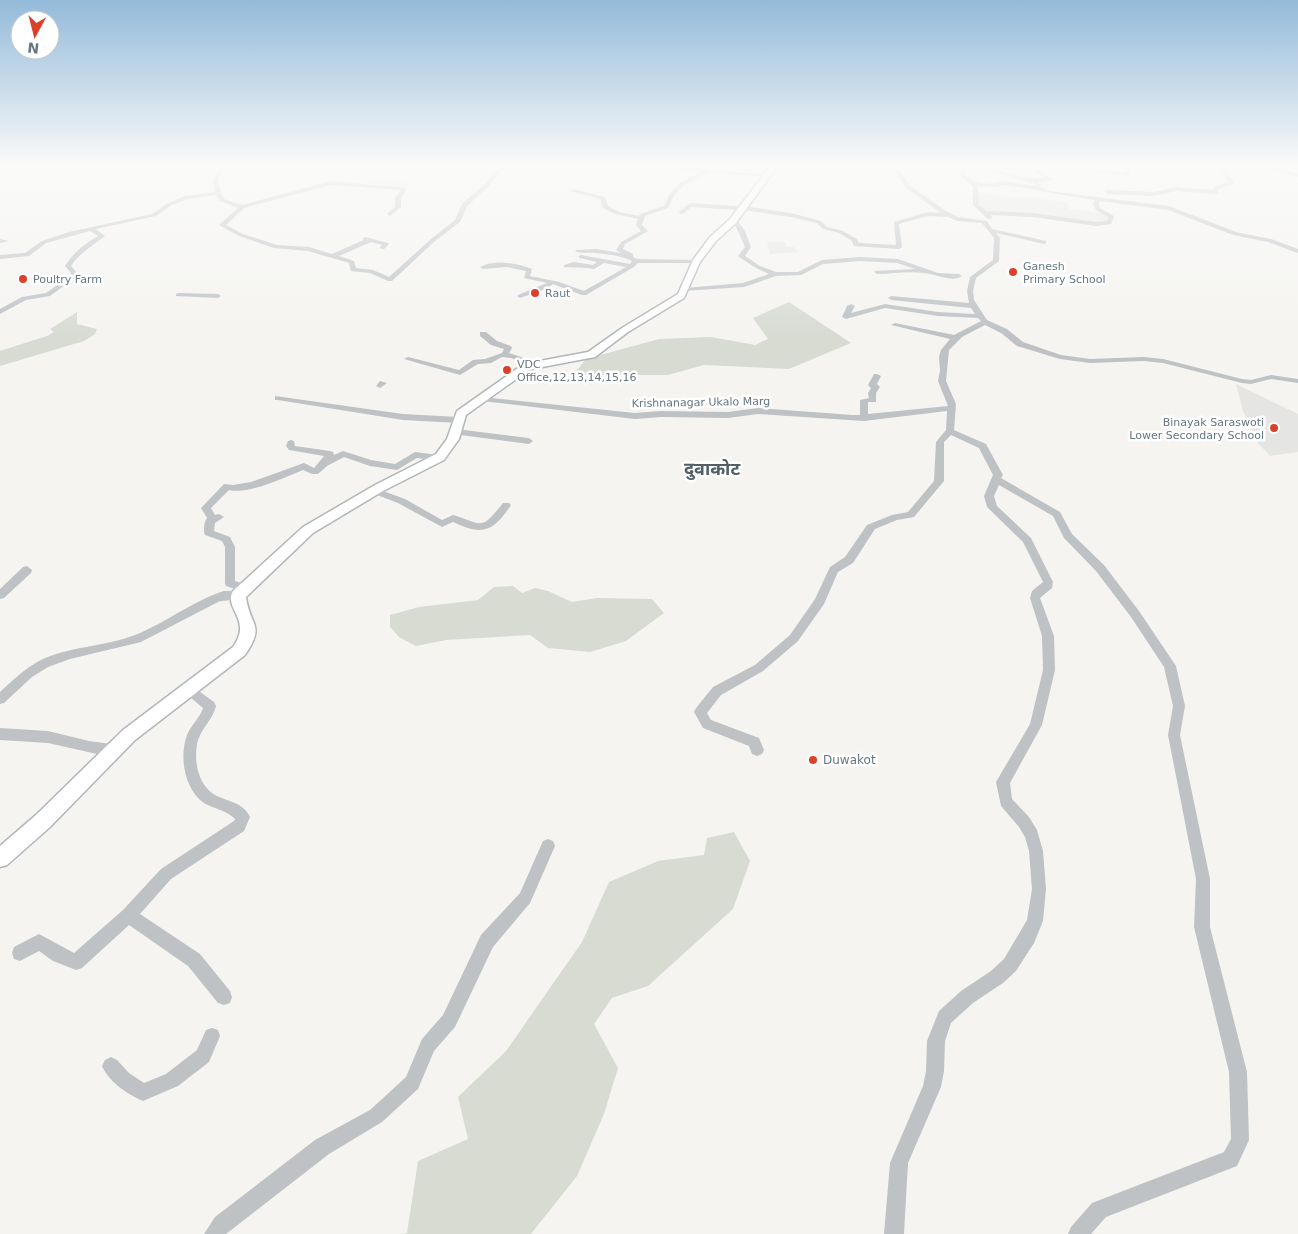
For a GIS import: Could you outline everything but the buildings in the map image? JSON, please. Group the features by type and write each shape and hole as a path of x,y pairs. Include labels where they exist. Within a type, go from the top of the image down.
{"main road":[{"path":"2,854 43,821 114,750 239,651 249,636 250,624 238,601 241,592 308,530 375,491 438,458 450,445 465,409 526,368 591,355 625,330 680,296 686,290 696,262 713,239 732,222"}],"street":[{"path":"0,257 27,255 44,242 121,222"},
{"path":"227,222 223,226 276,247 309,250 333,256 352,262 353,270 371,271 390,280 438,236 457,222"},
{"path":"632,261 629,253 619,250 623,243 645,231 639,225 639,222"},
{"path":"734,222 738,226 748,247 742,258 775,274"},
{"path":"819,222 825,228 845,234 855,240 856,245 897,247 900,246 896,223 901,222"},
{"path":"980,222 985,222 984,225 997,238 996,261 973,277 968,293 983,319"},
{"path":"1079,222 1096,224 1109,222"},
{"path":"1203,222 1235,234 1269,240 1298,251"},
{"path":"0,312 24,298 48,295 73,277 74,273 68,267 68,264 86,245 102,236 91,230"},
{"path":"990,230 1044,242"},
{"path":"333,256 367,239 386,244 382,248"},
{"path":"632,261 596,251 580,254 602,261 696,262"},
{"path":"686,290 744,285 775,274 799,274 822,262 855,260 898,260 938,275 959,276"},
{"path":"566,266 574,264 594,267 602,261"},
{"path":"483,268 504,265 521,266 530,270 526,276 588,294 597,285 632,261"},
{"path":"877,272 909,273 926,271"},
{"path":"520,296 546,287 552,282"},
{"path":"178,295 218,296"},
{"path":"891,298 975,306"},
{"path":"851,306 846,317 885,306 983,319 1028,347 1078,360 1158,360 1242,381 1251,382 1271,377 1298,381"},
{"path":"757,750 754,742 707,724 700,712 717,691 759,668 794,638 820,601 834,570 849,560 871,527 895,517 911,514 939,481 940,442 950,431 950,408 952,404 942,380 946,371 943,356 954,337 983,319"},
{"path":"895,325 954,337"},
{"path":"483,334 494,343 508,348 505,354"},
{"path":"408,360 460,373 476,362 482,363 498,354 505,354 524,361 526,368"},
{"path":"864,418 864,400 873,400 872,393 876,387 872,385 877,376"},
{"path":"278,398 457,426 529,441"},
{"name":"Krishnanagar Ukalo Marg","path":"482,399 635,416 661,414 728,415 758,411 864,418 950,408"},
{"path":"896,1233 899,1163 932,1087 936,1041 944,1017 1010,965 1028,937 1038,906 1039,889 1032,835 1024,822 1006,802 1003,782 1036,725 1049,670 1048,636 1035,598 1036,594 1048,585 1027,540 992,506 989,496 998,475 983,446 950,431"},
{"path":"291,443 290,446 292,448 330,454 324,464"},
{"path":"241,592 230,583 230,547 226,539 209,533 210,521 216,519 206,508 215,496 227,486 236,489 269,478 276,478 304,466 315,472 324,464 343,454 370,463 397,467 415,455 438,458"},
{"path":"997,480 1057,514 1068,536 1100,568 1136,614 1170,666 1179,706 1174,735 1203,879 1202,926 1238,1072 1240,1140 1230,1159 1099,1210 1078,1234"},
{"path":"375,491 397,498 442,524 453,518 486,528 491,526 506,505"},
{"path":"0,595 26,570"},
{"path":"0,699 28,674 44,664 69,655 137,639 214,598 241,592"},
{"path":"20,953 39,942 59,955 76,962 128,915 166,874 239,826 243,817 231,805 209,799 197,788 189,761 193,735 208,715 210,706 189,689"},
{"path":"0,734 48,737 99,750 114,750"},
{"path":"214,1234 222,1224 322,1148 376,1116 412,1083 428,1045 449,1022 488,941 525,898 548,846"},
{"path":"128,915 194,960 224,997"},
{"path":"111,1066 123,1080 143,1092 172,1080 204,1056 212,1036"}],"shaded area":[{"path":"1080,222 1107,222 1106,224"},
{"path":"767,242 785,242 786,247 794,247 798,252 770,254"},
{"path":"789,302 851,343 789,369 704,365 668,375 573,375 586,359 659,339 711,337 755,345 768,339 753,318"},
{"path":"77,312 77,324 97,329 95,334 84,341 0,366 0,351 47,336 54,332 50,329"},
{"name":"Binayak Saraswoti Lower Secondary School","path":"1236,384 1298,414 1298,452 1270,456 1258,443 1243,411"},
{"path":"513,586 522,593 535,588 548,591 572,602 597,598 652,599 664,613 626,641 590,652 548,648 530,635 446,640 416,646 399,637 390,627 390,615 419,607 478,600 494,587"},
{"path":"734,832 750,861 733,909 648,986 612,998 594,1024 618,1068 604,1114 577,1176 531,1234 402,1234 407,1233 418,1161 468,1139 458,1097 506,1051 582,942 609,882 658,861 704,855 707,838"}],"place":[{"name":"Ganesh Primary School","path":"1013,272"},
{"name":"Poultry Farm","path":"23,279"},
{"name":"Raut","path":"535,293"},
{"name":"VDC Office,12,13,14,15,16","path":"507,370"},
{"name":"Binayak Saraswoti Lower Secondary School","path":"1274,428"},
{"name":"Duwakot","path":"813,760"}],"district":[{"name":"दुवाकोट","path":"712,469"}]}
